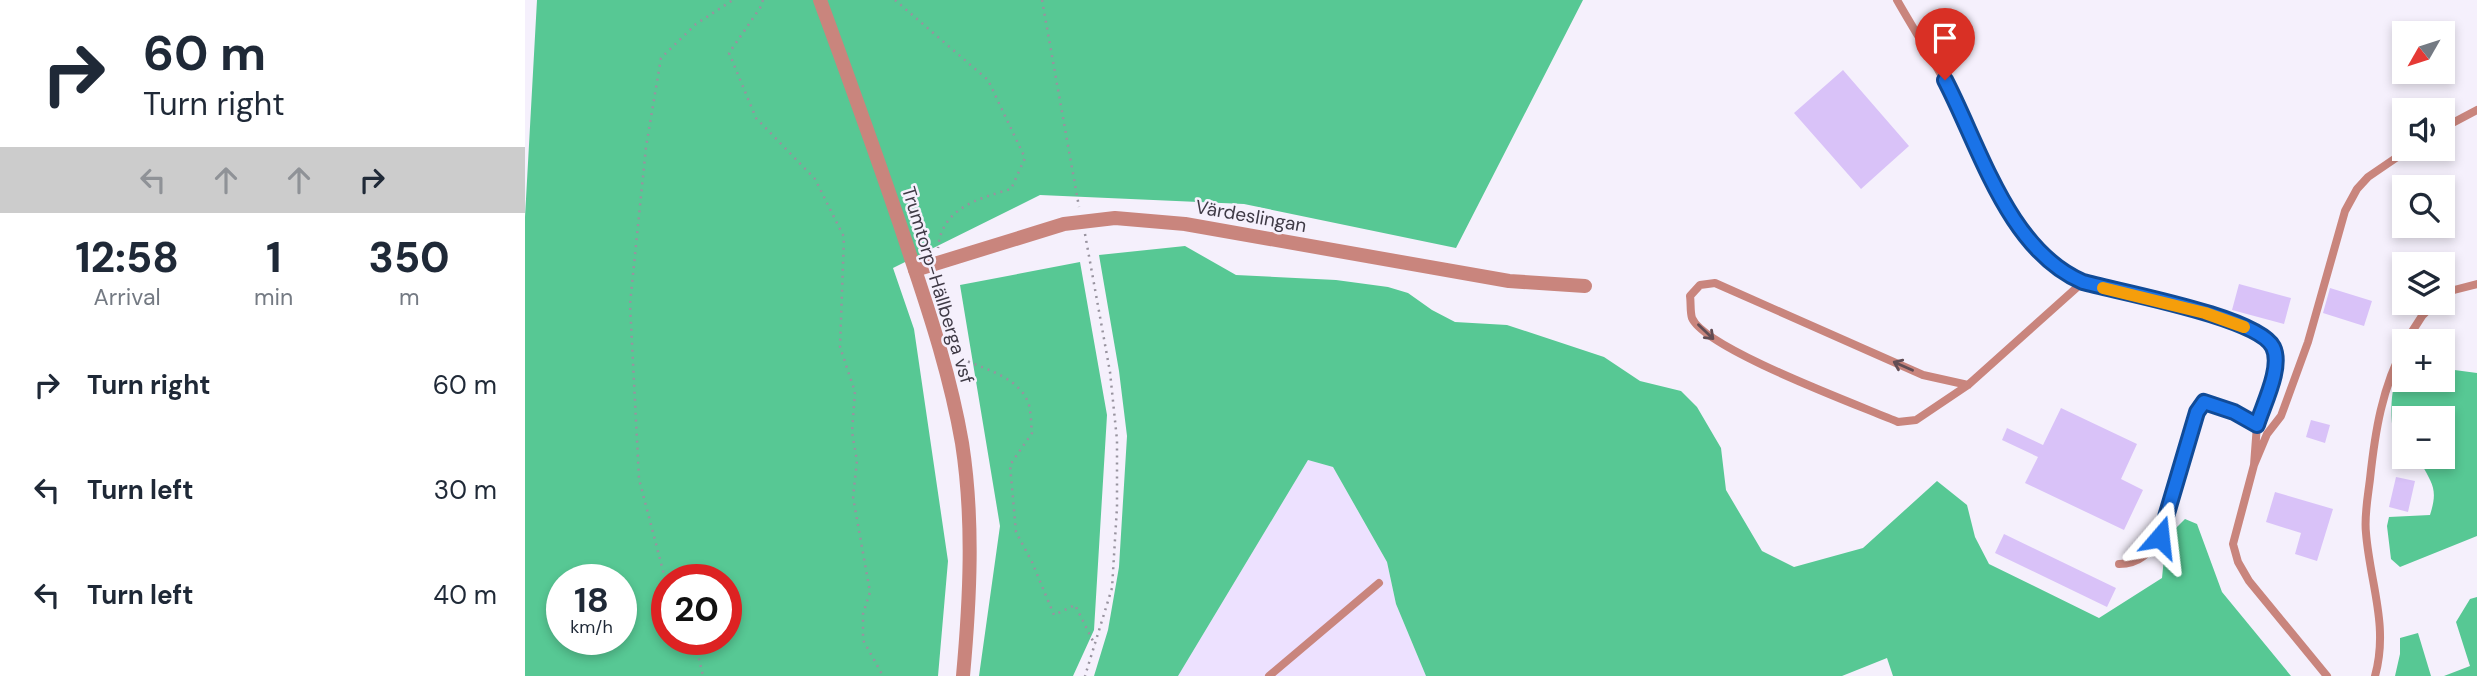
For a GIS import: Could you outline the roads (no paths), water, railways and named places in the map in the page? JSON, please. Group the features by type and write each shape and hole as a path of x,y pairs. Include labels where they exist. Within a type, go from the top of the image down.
{"street":[{"name":"Trumtorp-Hällberga vsf","path":"820,0 939,343 962,444 968,503 969,558 968,623 963,676"},
{"name":"Värdeslingan","path":"915,270 1051,227 1115,218 1185,224 1509,281 1585,286"}],"lane":[{"path":"1897,0 1961,111 1984,165 2013,219 2046,259 2066,275 2083,282 2205,313 2265,337 2273,347 2276,356 2271,386 2257,425 2254,465"},
{"path":"2455,122 2477,110"},
{"path":"2327,676 2249,581 2238,562 2234,544 2254,465 2267,434 2281,416 2308,342 2344,211 2368,177 2392,161"},
{"path":"1968,385 1923,375 1715,283 1700,285 1690,296 1692,318 1710,337 1739,355 1898,422 1916,421 1968,385 2083,282"},
{"path":"2455,290 2477,284"},
{"path":"2375,676 2381,629 2365,531 2379,408 2392,371"},
{"path":"2119,564 2140,560 2150,552 2160,537 2197,412 2204,402 2248,418 2257,425"},
{"path":"1269,676 1379,583"}]}
